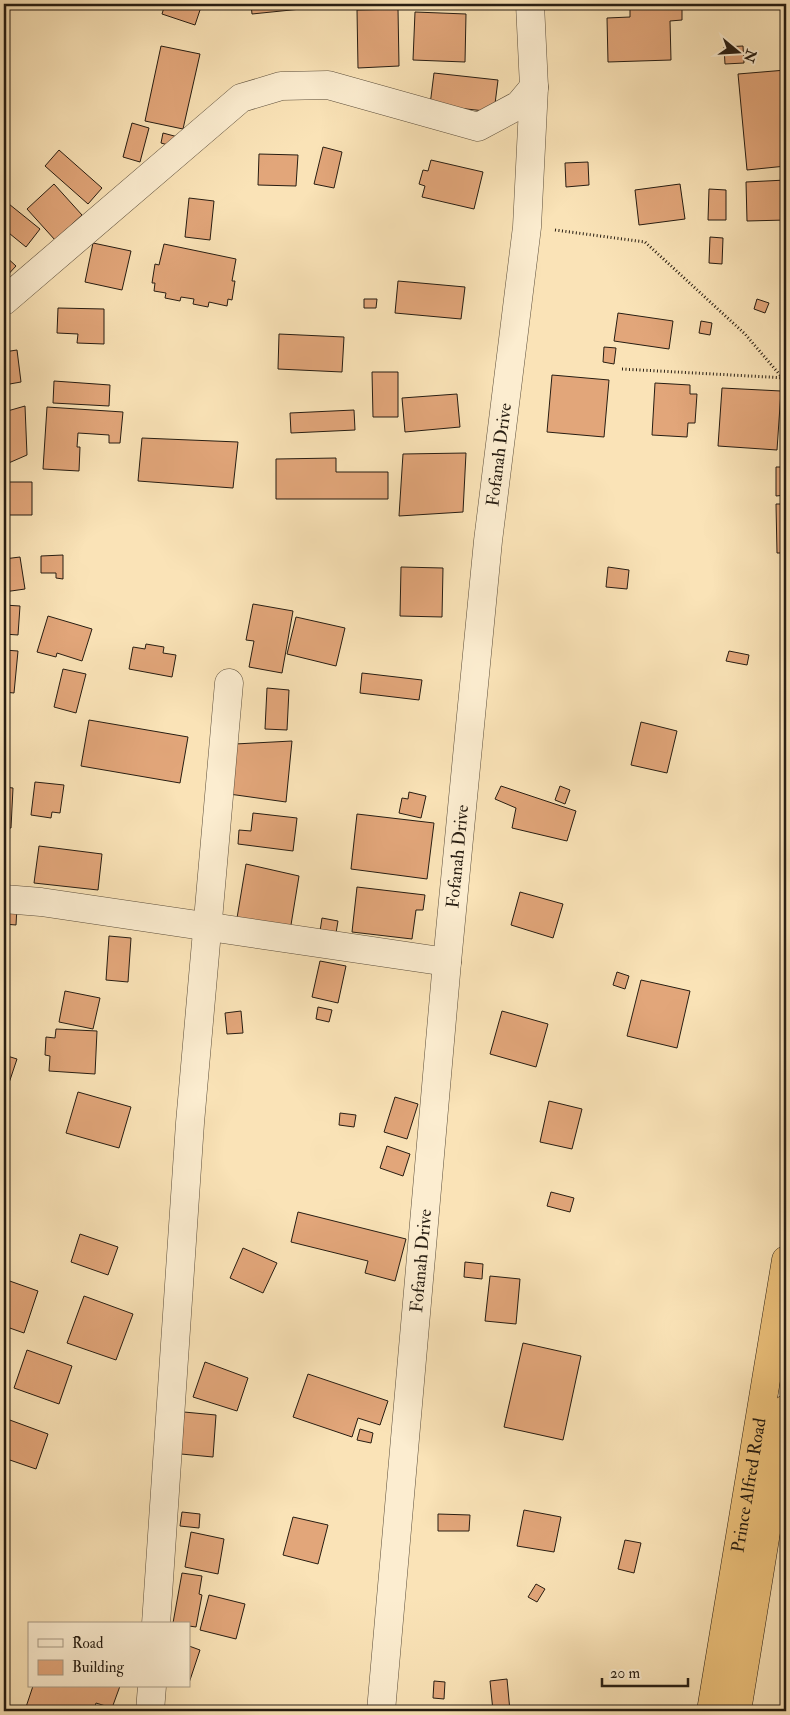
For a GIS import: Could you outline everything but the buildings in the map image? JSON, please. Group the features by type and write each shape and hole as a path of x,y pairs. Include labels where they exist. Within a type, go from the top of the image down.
{"highway":[{"name":"Prince Alfred Road","path":"712,1711 786,1260"},
{"name":"Prince Alfred Road","path":"737,1711 786,1409"}],"street":[{"name":"Fofanah Drive","path":"381,1711 447,962 488,541 527,227 534,87 530,4"},
{"path":"4,301 241,98 281,86 328,85 478,127 519,105 534,87"},
{"path":"156,1622 190,1123 228,683"},
{"path":"4,899 41,902 447,962"},
{"path":"150,1711 152,1688"}],"path":[{"path":"527,227 645,242 745,334 786,382"},
{"path":"622,369 786,378"}]}
